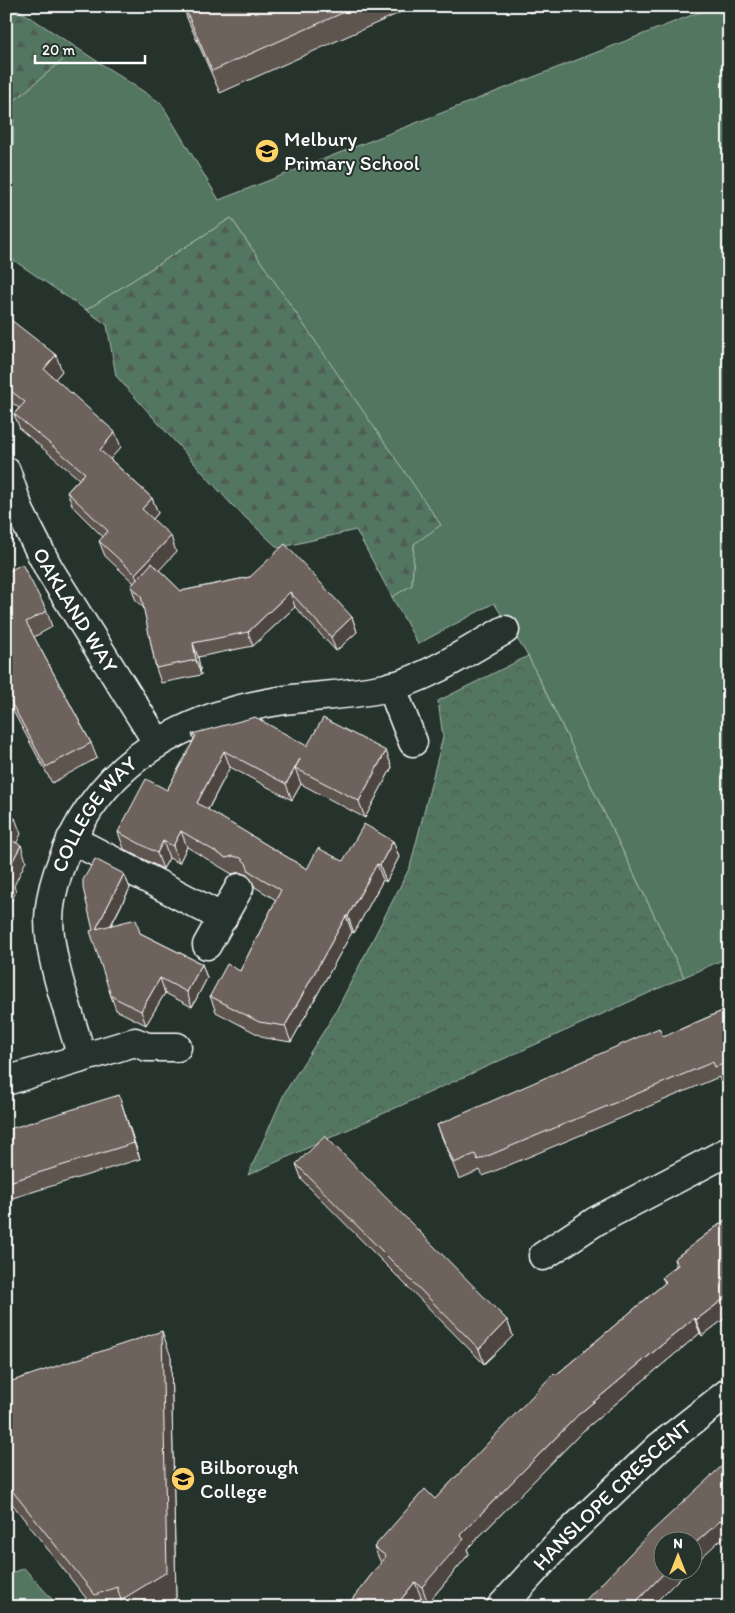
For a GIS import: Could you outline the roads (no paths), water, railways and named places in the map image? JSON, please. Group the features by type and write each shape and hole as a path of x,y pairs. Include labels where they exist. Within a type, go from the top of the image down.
{"street":[{"name":"OAKLAND WAY","path":"6,471 13,515 157,742"},
{"name":"COLLEGE WAY","path":"82,1058 51,944 49,918 53,889 71,839 105,787 130,763 157,742 207,718 252,705 351,694 391,686 427,672 504,630"},
{"path":"391,686 413,742"},
{"path":"71,839 223,918"},
{"path":"207,945 239,888"},
{"path":"6,1081 135,1042 147,1047 177,1047"},
{"path":"543,1256 596,1221 729,1151"},
{"name":"HANSLOPE CRESCENT","path":"501,1607 560,1542 659,1447 729,1392"}],"place":[{"name":"Melbury Primary School","path":"267,151"},
{"name":"Bilborough College","path":"183,1479"}]}
